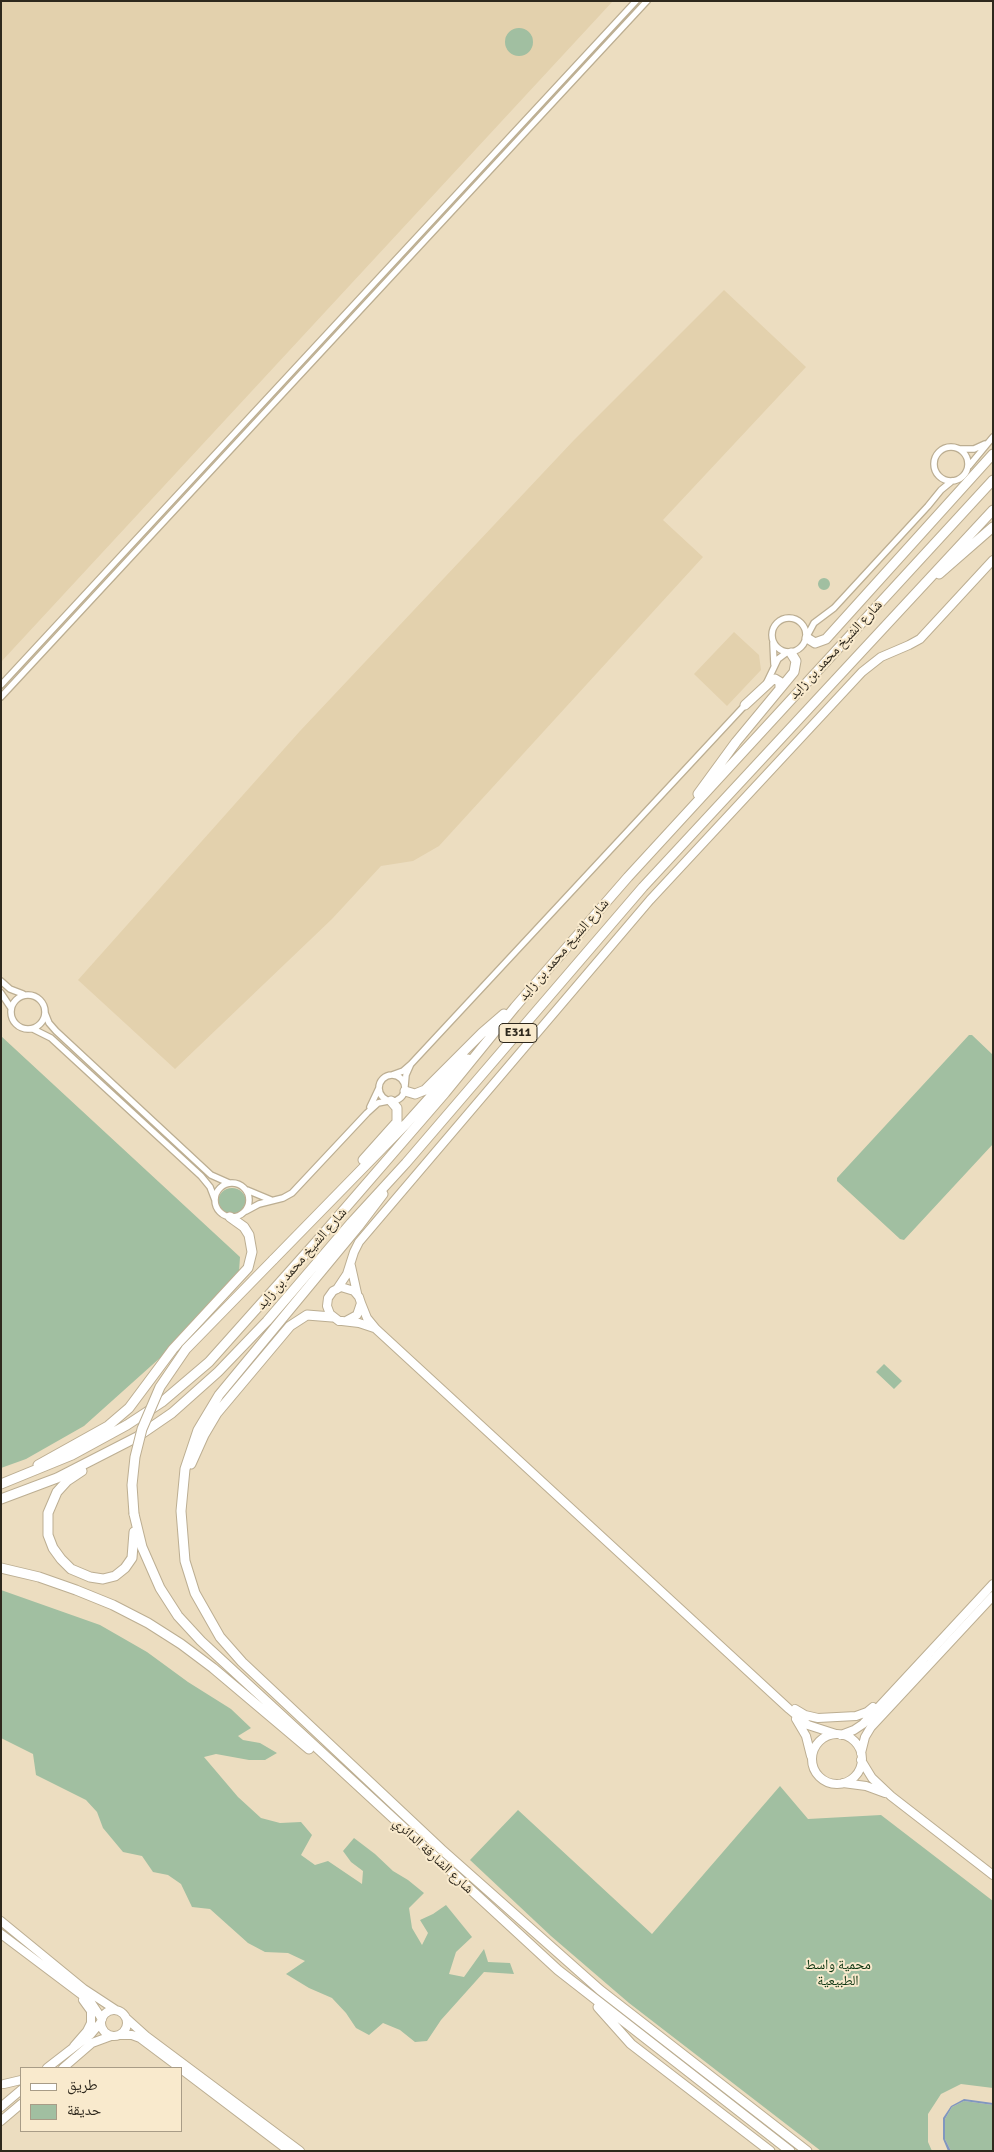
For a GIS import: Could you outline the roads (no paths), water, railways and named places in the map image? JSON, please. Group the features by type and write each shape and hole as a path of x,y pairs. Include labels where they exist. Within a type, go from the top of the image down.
{"highway":[{"path":"807,637 815,643 821,643 826,639 993,454"},
{"path":"991,481 993,473"},
{"name":"شارع الشيخ محمد بن زايد","path":"6,1482 52,1465 115,1432 162,1402 194,1376 272,1294 445,1093 515,1007 678,822 991,481"},
{"name":"شارع الشيخ محمد بن زايد","path":"1,1499 57,1478 101,1457 155,1426 203,1387 267,1321 643,887 993,510"},
{"path":"928,580 951,565 993,526"},
{"path":"678,822 730,750 796,668 796,661 788,653"},
{"path":"745,705 772,680 778,680 781,685 780,688"},
{"path":"405,1088 411,1094 422,1092 482,1032 515,1007"},
{"path":"101,1457 67,1482 53,1499 47,1520 48,1536 53,1548 66,1564 83,1575 96,1579 115,1576 125,1568 132,1558 134,1514 132,1486 136,1450 146,1415 160,1387 191,1344 406,1124 450,1075 478,1052"},
{"path":"338,1194 347,1179 397,1122 398,1113 389,1101"},
{"path":"180,1511 182,1483 188,1456 198,1430 211,1406 358,1227 406,1162"},
{"path":"6,1482 82,1442 119,1418 139,1398 173,1349 242,1275 251,1260 252,1243 244,1228 230,1217"},
{"path":"180,1511 198,1446 224,1403 294,1322 312,1315 332,1317"},
{"name":"شارع الشارقة الدائري","path":"180,1511 185,1561 195,1593 215,1630 242,1662 441,1849 589,1980 807,2151"},
{"name":"شارع الشارقة الدائري","path":"134,1514 142,1547 163,1593 178,1616 201,1640 531,1946 592,1998 790,2151"},
{"path":"1,1568 39,1577 76,1590 148,1623 197,1656 309,1749 330,1761"},
{"path":"592,1998 600,2010 631,2044 770,2151"}],"main road":[{"path":"376,1329 362,1323 346,1322 332,1317 328,1310 327,1302 330,1294 337,1289 346,1277 359,1242 650,900 862,672 876,660 910,646 923,636 993,560"},
{"path":"351,1264 352,1278 357,1294 367,1318 376,1329 789,1709 812,1727 839,1734 854,1741 872,1778 891,1796 993,1875"},
{"path":"337,1289 350,1288 357,1294"},
{"path":"346,1322 357,1316 361,1303"},
{"path":"812,1758 815,1746 824,1737 839,1734 860,1726 993,1584"},
{"path":"841,1783 848,1781 858,1772 869,1730 993,1596"},
{"path":"933,1661 930,1657 944,1637"},
{"path":"780,1701 789,1704 804,1715 818,1718 859,1716 879,1702 884,1701"},
{"path":"789,1709 806,1736 814,1768 821,1778 832,1783 870,1787 891,1796"},
{"path":"1,1920 84,1989 122,2013 146,2036 300,2151"},
{"path":"1,1934 90,2001 98,2010 104,2031 111,2036"},
{"path":"66,1984 70,1991 88,2004 92,2015 89,2027 74,2046"},
{"path":"48,2067 91,2034 107,2012 116,2010"},
{"path":"121,2035 126,2030 126,2018"},
{"path":"64,2067 92,2043 111,2036 132,2035 140,2038 178,2067"},
{"path":"182,2070 289,2151"},
{"path":"4,2084 20,2080"},
{"path":"1,2107 20,2091"},
{"path":"1,2121 20,2105"}],"street":[{"path":"1,685 636,1"},
{"path":"1,697 647,1"},
{"path":"273,393 274,398 278,399"},
{"path":"367,1113 381,1080 403,1071 412,1064 745,705 770,677 778,659 788,653 800,650 811,626 834,608 936,495 952,481 962,477 993,437"},
{"path":"936,495 937,475 933,463 938,452 949,446 960,449 974,449 987,443"},
{"path":"960,449 967,457 968,468"},
{"path":"937,475 946,481 952,481"},
{"path":"774,668 772,633 776,624 784,619 818,620"},
{"path":"798,620 804,627 807,637"},
{"path":"773,642 778,649 788,653"},
{"path":"1,982 15,992 40,999 49,1023 56,1032 211,1175 229,1183 239,1184 247,1190 273,1200"},
{"path":"1,993 11,1008 12,1018 18,1026 28,1030 33,1029 42,1023 46,1013"},
{"path":"11,1008 15,1000 26,995"},
{"path":"33,1029 51,1038 201,1176 210,1187 220,1212 230,1217 238,1216 258,1204 292,1193 378,1103 400,1098 405,1088 406,1075 412,1064"},
{"path":"392,1075 401,1078 405,1088"},
{"path":"378,1088 381,1096 389,1101"},
{"path":"215,1200 220,1188 229,1183"},
{"path":"246,1212 250,1201 247,1190"}],"water":[{"path":"964,2099 993,2103 993,2105 964,2101 952,2107 945,2119 945,2139 951,2151 948,2151 943,2139 943,2118 951,2106"}],"park label":[{"name":"محمية واسط الطبيعية","path":"838,1974"}]}
